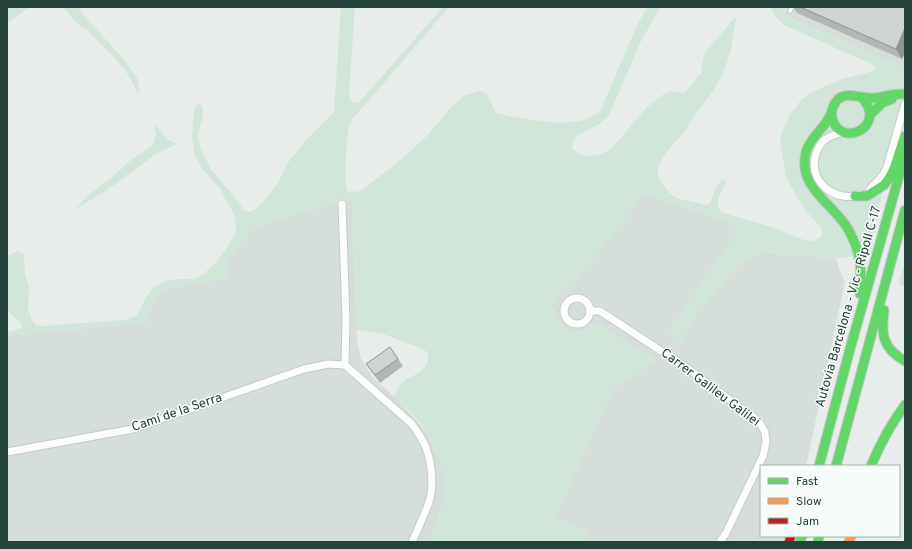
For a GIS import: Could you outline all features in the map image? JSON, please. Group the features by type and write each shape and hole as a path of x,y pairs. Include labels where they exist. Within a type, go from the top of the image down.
{"main road":[{"path":"858,320 861,275 859,255 856,246 845,224 816,193 810,184 804,165 806,152 810,144 825,124 836,101 848,95 874,98 898,93 904,94 882,104 871,114"},
{"path":"831,114 834,125 838,129 848,134 859,132 868,125 871,114 870,107 861,97"},
{"path":"855,196 867,196 884,185 895,166 902,143 901,134"},
{"name":"Autovia Barcelona - Vic - Ripoll C-17","path":"819,465 858,320 905,155"},
{"name":"Autovia Barcelona - Vic - Ripoll C-17","path":"836,465 905,210"},
{"path":"905,230 885,309 882,327 884,338 889,349 898,358 905,361"},
{"path":"871,465 876,451 905,405"},
{"path":"813,465 826,437"}],"street":[{"path":"901,134 905,104"},
{"path":"843,132 833,135 823,141 816,152 814,161 815,171 820,183 827,190 839,196 855,196"},
{"path":"342,204 346,319 345,365 412,424 426,447 431,468 432,486 429,501 412,542"},
{"name":"Carrer Galileu Galilei","path":"590,311 600,310 684,366 756,419 765,432 766,442 763,456 726,533 720,542"},
{"name":"Camí de la Serra","path":"7,452 133,429 304,369 328,364 345,365"}],"lane":[{"path":"790,11 792,7"}],"shaded area":[{"path":"788,7 905,7 905,69 783,15"},
{"path":"645,194 730,222 736,227 737,234 735,238 713,266 673,325 671,332 683,340 688,325 699,311 737,267 751,257 762,252 836,258 845,282 806,465 760,465 760,537 787,537 785,542 582,542 587,532 555,517 612,390 656,361 600,326 573,331 566,329 559,324 552,305 554,298 575,279"},
{"path":"352,199 357,337 361,359 373,378 398,400 429,436 439,458 445,480 445,494 442,509 430,542 7,542 7,336 148,322 150,309 161,290 228,277 226,264 252,228 330,204"},
{"path":"905,261 905,287 899,283"}],"green space":[{"path":"7,7 30,7 7,23"},
{"path":"63,7 78,7 84,16 122,57 137,78 140,92 137,92 127,74 114,58 86,29 76,22"},
{"path":"341,7 355,7 349,95 351,101 354,103 362,99 443,7 449,7 352,119 347,137 345,181 347,191 350,192 361,191 404,157 427,136 453,105 464,96 479,91 486,93 496,113 529,120 554,122 587,119 600,111 639,21 648,7 661,7 642,39 609,115 598,125 590,128 575,138 572,148 579,154 585,156 608,151 615,145 647,107 664,94 670,91 685,93 701,73 703,59 706,52 736,17 731,49 725,69 714,90 692,119 685,131 665,154 658,167 658,174 661,182 676,198 707,205 710,203 716,187 724,179 726,182 718,202 718,206 723,213 772,227 804,240 813,241 822,235 822,231 806,211 786,177 780,142 782,131 789,116 800,101 812,92 839,80 876,69 872,64 786,26 777,19 770,7 788,7 784,16 905,69 905,90 868,255 836,258 762,252 755,255 737,267 691,321 683,340 677,345 673,341 672,336 673,325 713,266 735,238 737,231 734,224 730,222 645,194 577,278 556,296 553,303 554,314 557,322 562,327 579,330 600,326 657,361 612,390 555,517 587,532 582,542 430,542 443,505 445,492 444,477 439,458 428,434 410,412 394,397 397,389 405,380 426,366 428,362 428,354 423,349 383,334 357,330 352,199 330,204 252,228 226,264 228,277 161,290 150,309 148,322 7,336 7,332 21,328 22,325 7,307 7,256 18,251 24,254 25,274 29,287 28,308 32,320 36,325 42,326 124,320 137,316 148,295 163,282 195,278 209,270 230,243 236,230 236,222 232,210 222,192 203,169 195,155 192,137 195,107 200,103 203,108 203,115 198,135 201,149 210,168 244,210 250,212 256,209 278,183 287,164 304,142 334,112"},
{"path":"154,124 167,139 177,144 156,154 101,194 74,209 131,160 153,145 156,135"}],"building":[{"path":"800,7 905,7 905,28 896,49"},
{"path":"390,347 398,359 375,375 366,364"}],"traffic: fast":[{"path":"861,97 866,103 870,115 864,128 858,132 851,133 844,132 837,128 833,121 832,112 836,101 841,97 850,95 874,98 904,94"},
{"path":"871,114 882,103 892,99"},
{"path":"831,114 809,144 806,152 805,165 807,176 811,185 842,220 856,245 861,268 860,294"},
{"path":"855,196 867,196 884,185 895,166 905,136"},
{"path":"819,465 850,349 905,155"},
{"path":"836,465 905,210"},
{"path":"884,310 883,333 887,345 897,356 905,361"},
{"path":"871,465 886,434 905,405"},
{"path":"800,542 802,537"},
{"path":"818,542 819,537"}],"traffic: slow":[{"path":"849,542 851,537"}],"traffic: jam":[{"path":"789,542 791,537"}]}
